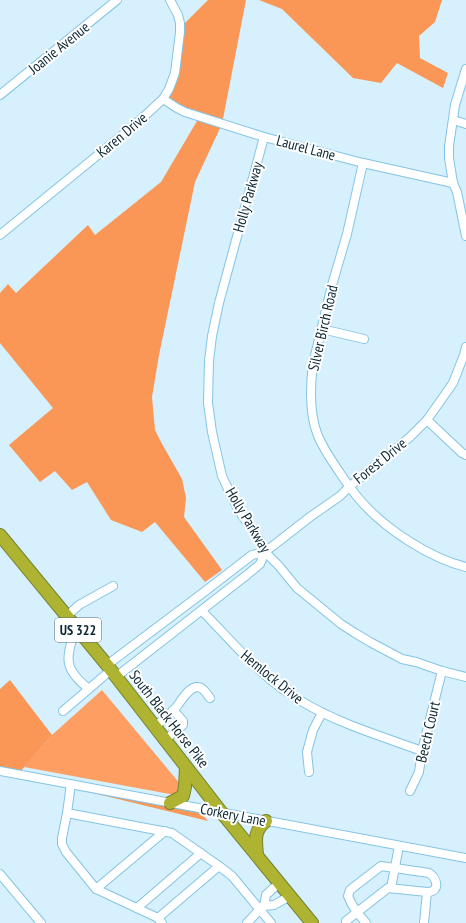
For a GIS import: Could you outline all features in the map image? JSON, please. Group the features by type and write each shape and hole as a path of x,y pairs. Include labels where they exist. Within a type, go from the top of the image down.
{"highway":[{"name":"South Black Horse Pike","path":"0,535 111,670 222,813 312,923"},
{"path":"170,803 183,796 186,787 186,767"},
{"path":"257,855 256,834 260,826 266,821"}],"street":[{"name":"Joanie Avenue","path":"0,95 117,0"},
{"name":"Karen Drive","path":"0,235 137,123 163,99 174,77 180,32 178,15 170,0"},
{"path":"466,69 455,105 449,146 449,158 453,183 457,192 466,236"},
{"name":"Laurel Lane","path":"163,99 184,112 264,137 363,163 453,183"},
{"path":"453,120 466,124"},
{"name":"Holly Parkway","path":"264,137 215,319 211,344 208,403 212,432 222,476 237,507 260,541 265,552 304,594 341,624 402,659 466,677"},
{"name":"Silver Birch Road","path":"363,163 349,226 332,285 313,364 311,407 318,435 326,453 349,487 378,518 405,538 441,558 466,567"},
{"path":"322,329 364,339"},
{"name":"Forest Drive","path":"111,670 252,554 265,552 340,496 410,438 427,420 453,383 465,352"},
{"path":"427,420 466,455"},
{"name":"Forest Drive","path":"111,670 202,611 260,564 265,552"},
{"path":"67,616 79,605 113,586"},
{"name":"Hemlock Drive","path":"202,611 254,665 300,701 351,726 422,750"},
{"path":"76,627 68,654 68,664 80,683 88,689"},
{"path":"63,711 111,670"},
{"name":"Beech Court","path":"410,791 418,772 442,671"},
{"path":"155,726 173,710 190,690 196,687 204,689 210,698"},
{"path":"165,740 183,724 183,721 173,710"},
{"path":"309,772 307,752 313,730 322,713"},
{"name":"Corkery Lane","path":"0,771 466,858"},
{"path":"71,784 62,844 66,852 96,889 160,920 219,866"},
{"path":"67,813 165,830 172,833 232,876 262,907 271,923"},
{"path":"96,889 165,830"},
{"path":"391,888 399,846"},
{"path":"137,908 201,853"},
{"path":"346,923 346,921 357,913 388,888 432,892 435,890 436,886 432,875 429,873 381,866 350,890 348,896 350,903 357,913 366,923"},
{"path":"0,874 41,923"},
{"path":"247,923 262,907 266,895 279,883"},
{"path":"424,923 427,892"},
{"path":"262,907 274,905 290,896"}],"shaded area":[{"path":"208,0 246,0 222,124 195,182 159,355 152,397 155,430 182,479 186,498 184,517 222,570 205,582 155,522 142,532 111,520 87,482 72,490 55,471 40,482 9,445 53,408 0,343 0,293 8,284 16,293 88,225 95,235 161,182 200,116 166,103 182,26"},
{"path":"259,0 442,0 435,22 419,36 420,58 448,73 443,88 397,63 381,83 353,78 282,9"},
{"path":"10,680 52,735 19,773 195,806 208,821 3,771 0,767 0,689"},
{"path":"102,690 181,785 175,795 24,767 52,735"}]}
